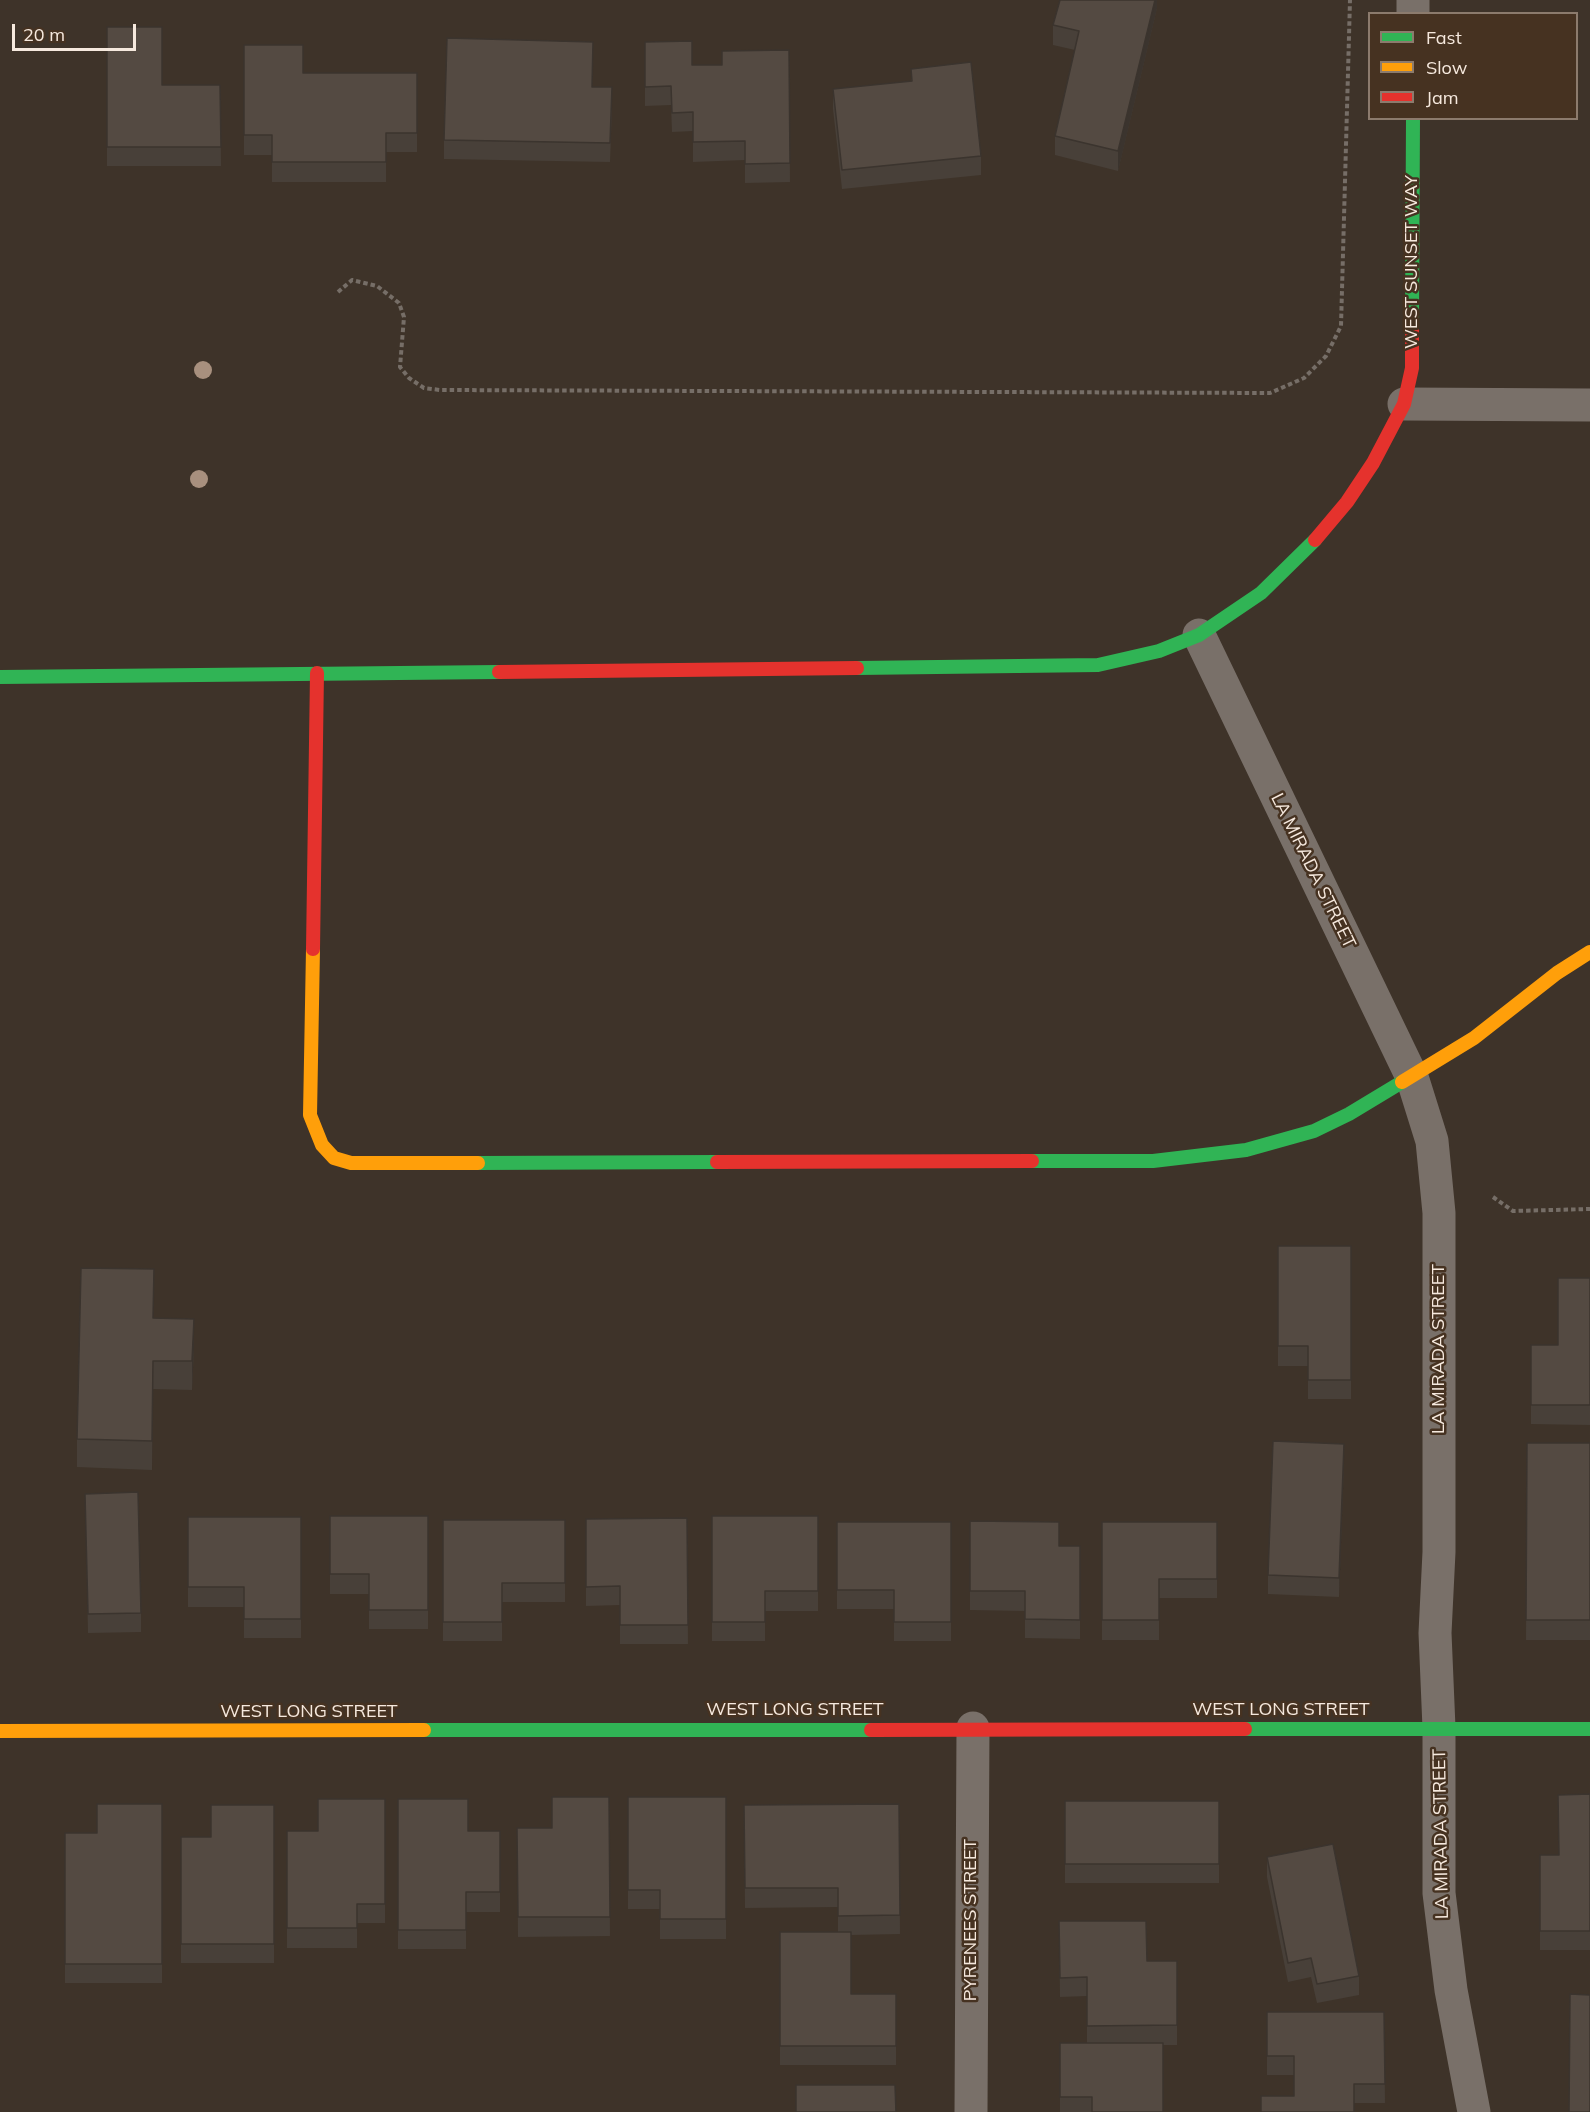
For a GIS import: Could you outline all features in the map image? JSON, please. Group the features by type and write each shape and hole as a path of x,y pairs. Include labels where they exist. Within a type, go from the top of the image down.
{"street":[{"name":"WEST SUNSET WAY","path":"0,677 1098,665 1159,651 1199,635 1262,593 1326,529 1373,463 1404,404 1412,368 1413,120"},
{"path":"1404,404 1590,405"},
{"name":"LA MIRADA STREET","path":"1199,635 1412,1077 1432,1141 1439,1213 1439,1551 1435,1634 1439,1728 1439,1893 1451,1990 1474,2112"},
{"path":"317,673 310,1115 318,1139 334,1158 351,1163 1153,1161 1258,1148 1314,1131 1349,1114 1412,1077 1474,1038 1557,973 1590,952"},
{"name":"PYRENEES STREET","path":"971,2112 972,1728"},
{"name":"WEST LONG STREET","path":"0,1731 1590,1729"}],"path":[{"path":"338,292 352,280 377,286 399,303 404,317 400,367 409,378 424,388 440,390 1269,393 1304,378 1326,356 1341,326 1350,0"},
{"path":"1493,1197 1513,1211 1590,1209"}],"building":[{"path":"1060,0 1155,0 1118,151 1055,136 1079,31 1053,25"},
{"path":"107,27 162,27 162,85 220,85 221,147 107,147"},
{"path":"447,38 593,42 592,87 612,87 610,143 444,140"},
{"path":"692,41 692,65 722,65 722,51 789,50 790,163 745,164 745,141 693,142 693,112 672,113 671,86 645,87 645,42"},
{"path":"244,45 303,45 303,73 417,73 417,133 386,133 386,162 272,162 272,135 244,135"},
{"path":"971,62 981,156 842,170 833,89 912,81 911,69"},
{"path":"1278,1246 1351,1246 1351,1380 1308,1380 1308,1346 1278,1346"},
{"path":"81,1268 154,1269 153,1318 194,1319 192,1361 153,1361 152,1441 77,1439"},
{"path":"1558,1278 1590,1278 1590,1405 1531,1405 1531,1345 1558,1345"},
{"path":"1273,1441 1344,1444 1339,1578 1268,1575"},
{"path":"1527,1443 1590,1443 1590,1620 1526,1620"},
{"path":"138,1492 141,1613 88,1614 85,1494"},
{"path":"330,1516 428,1516 428,1610 369,1610 369,1574 330,1574"},
{"path":"712,1516 818,1516 818,1591 765,1591 765,1622 712,1622"},
{"path":"188,1517 301,1517 301,1619 244,1619 244,1587 188,1587"},
{"path":"687,1518 688,1625 620,1625 620,1586 586,1587 586,1519"},
{"path":"443,1520 565,1520 565,1583 502,1583 502,1622 443,1622"},
{"path":"970,1521 1059,1522 1059,1546 1080,1546 1080,1620 1025,1619 1025,1591 970,1591"},
{"path":"837,1522 951,1522 951,1622 894,1622 894,1590 837,1590"},
{"path":"1102,1522 1217,1522 1217,1579 1159,1579 1159,1620 1102,1620"},
{"path":"1590,1794 1590,1931 1540,1931 1540,1855 1559,1855 1558,1795"},
{"path":"552,1797 609,1797 610,1917 518,1917 517,1828 552,1828"},
{"path":"628,1797 726,1797 726,1919 660,1919 660,1890 628,1890"},
{"path":"318,1799 385,1799 385,1904 357,1904 357,1928 287,1928 287,1831 318,1831"},
{"path":"398,1799 468,1799 468,1831 500,1831 500,1892 466,1892 466,1930 398,1930"},
{"path":"1065,1801 1219,1801 1219,1864 1065,1864"},
{"path":"97,1804 162,1804 162,1964 65,1964 65,1833 97,1833"},
{"path":"899,1804 900,1915 838,1916 838,1888 745,1888 744,1805"},
{"path":"211,1805 274,1805 274,1944 181,1944 181,1837 211,1837"},
{"path":"1333,1844 1359,1976 1317,1984 1311,1958 1288,1963 1267,1857"},
{"path":"1059,1921 1146,1921 1147,1961 1177,1961 1177,2025 1087,2026 1087,1977 1060,1978"},
{"path":"780,1932 851,1932 851,1994 896,1994 896,2046 780,2046"},
{"path":"1570,1994 1590,1995 1590,2112 1569,2112"},
{"path":"1267,2012 1384,2012 1385,2084 1354,2084 1354,2112 1261,2112 1261,2096 1294,2096 1294,2056 1267,2056"},
{"path":"1060,2043 1163,2043 1163,2112 1092,2112 1092,2097 1060,2097"},
{"path":"796,2085 895,2085 896,2112 796,2112"}],"traffic: fast":[{"path":"1412,321 1413,120"},
{"path":"857,668 1098,665 1159,651 1199,635 1261,593 1315,540"},
{"path":"0,677 499,672"},
{"path":"1032,1161 1153,1161 1246,1150 1314,1131 1349,1114 1402,1082"},
{"path":"478,1163 717,1162"},
{"path":"1245,1729 1590,1729"},
{"path":"424,1730 871,1730"}],"traffic: slow":[{"path":"313,949 310,1115 322,1145 334,1158 351,1163 478,1163"},
{"path":"1402,1082 1474,1038 1557,973 1590,952"},
{"path":"0,1731 424,1730"}],"traffic: jam":[{"path":"1315,540 1347,502 1373,463 1404,404 1412,368 1412,321"},
{"path":"499,672 857,668"},
{"path":"313,949 317,673"},
{"path":"717,1162 1032,1161"},
{"path":"871,1730 1245,1729"}]}
